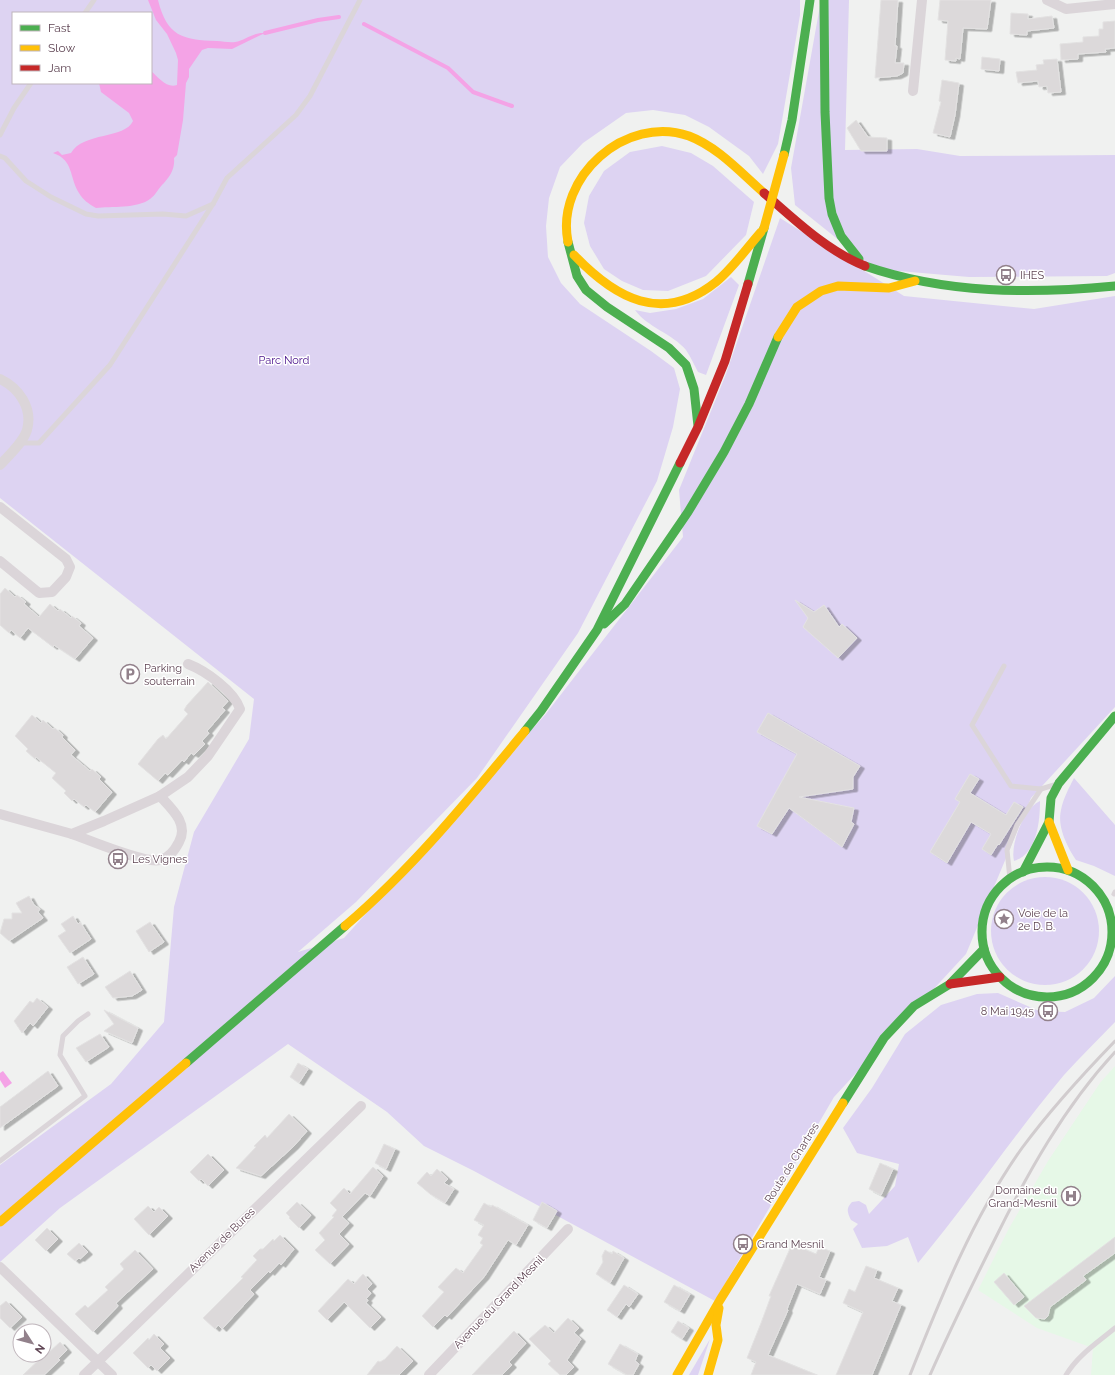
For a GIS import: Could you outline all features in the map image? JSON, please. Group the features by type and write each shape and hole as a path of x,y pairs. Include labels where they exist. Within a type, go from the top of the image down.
{"main road":[{"path":"0,1222 372,903 435,839 485,780 541,711 597,630 698,427 724,361 764,228 784,155 792,120 810,0"},
{"path":"824,0 825,112 829,198 832,214 841,236 863,265"},
{"path":"698,427 692,378 688,367 662,342 592,295 579,280 567,236 567,218 573,191 589,165 612,146 640,134 664,131 689,136 717,152 814,233 838,251 863,265 915,281 980,288 1078,291 1115,286"},
{"path":"571,252 599,282 631,301 651,304 669,303 689,297 709,286 724,274 764,228"},
{"path":"597,630 625,604 688,512 735,432 779,335 797,307 821,291 838,286 889,288 915,281"},
{"path":"1023,872 1048,822 1051,798 1059,783 1115,716"},
{"path":"1048,822 1068,870"},
{"path":"1053,867 1068,870 1085,879 1098,891 1109,911 1114,932 1110,950 1100,970 1093,979 1079,990 1063,996 1046,998 1029,995 1013,988 1000,977 990,964 984,949 982,930 986,910 996,892 1010,879 1023,872 1037,868 1053,867"},
{"path":"1098,891 1115,893"},
{"name":"Route de Chartres","path":"677,1375 720,1300 884,1038 914,1006 950,984 984,949"},
{"name":"Route de Chartres","path":"950,984 1000,977"},
{"path":"708,1375 718,1340 716,1325 720,1300"}],"street":[{"path":"913,91 922,0"},
{"path":"1047,0 1066,8 1115,4"},
{"path":"0,379 14,387 26,406 28,418 26,431 19,443 0,465"},
{"path":"0,507 66,559 70,567 66,577 52,592 40,593 0,562"},
{"path":"72,834 160,796 188,777 208,756 236,718 240,710 237,700 202,669 188,664"},
{"path":"0,814 72,834 146,860 159,860 174,852 183,835 182,826 173,810 160,796"},
{"name":"Avenue de Bures","path":"84,1375 361,1106"},
{"name":"Avenue du Grand Mesnil","path":"429,1375 568,1229"},
{"path":"0,1268 112,1375"}],"lane":[{"path":"86,12 94,0"},
{"path":"19,443 39,443 110,365 213,204 227,178 296,115 310,96 360,0"},
{"path":"0,135 14,108 30,84"},
{"path":"0,156 5,158 26,181 51,197 86,214 98,216 163,214 186,216 213,204"},
{"path":"1004,666 972,725 1011,786 1041,789 1059,783"},
{"path":"1010,879 1007,850 1017,825 1041,789"},
{"path":"0,1161 85,1096 60,1055 64,1036 78,1021 88,1014"},
{"path":"1066,1375 1073,1363 1085,1351 1115,1328"}],"shaded area":[{"path":"148,0 158,0 166,21 171,29 185,37 233,42 257,34 265,33 232,49 208,48 202,50 189,69 177,155 174,158 173,168 169,177 154,195 145,202 131,206 96,208 86,202 81,195 76,187 65,160 53,153 58,151 62,155 71,153 77,146 85,142 94,138 122,131 129,127 133,121 129,113 101,92 99,84 152,84 152,72 166,84 173,86 177,85 178,60 176,53 167,34 156,20"},
{"name":"Domaine du Grand-Mesnil","path":"1115,1066 1115,1375 1091,1375 1093,1348 1037,1328 978,1290 1008,1230 1048,1161 1100,1083"},
{"path":"3,1071 12,1083 5,1088 0,1080 0,1073"}],"green space":[{"name":"Parc Nord","path":"0,0 800,0 800,15 778,144 763,174 749,156 709,127 685,115 653,110 626,113 583,143 560,167 549,198 546,226 548,257 561,283 580,304 674,368 680,389 673,427 657,481 578,633 477,778 356,902 298,952 344,938 545,715 683,537 679,490 726,374 780,218 904,296 1034,309 1115,296 1115,707 1031,798 966,954 834,1097 715,1301 474,1171 424,1146 387,1112 288,1044 60,1208 0,1262 0,1165 111,1084 164,1022 174,907 194,832 249,739 254,699 0,498"},
{"path":"821,0 849,0 845,150 917,149 960,156 1115,155 1115,273 1107,276 969,277 875,269 795,205 791,168"},
{"path":"662,146 691,153 713,166 754,202 746,235 706,276 668,291 643,290 622,281 604,269 590,246 584,223 589,196 604,171 630,152"},
{"path":"731,277 739,285 706,375 698,372 688,353 681,344 646,321 635,310 650,313 676,309 703,299"},
{"path":"1074,778 1115,825 1115,876 1094,866 1076,860 1066,843 1060,823 1060,816 1063,802"},
{"path":"1040,801 1036,836 1028,851 1022,857 1014,861 1013,854 1016,836 1029,811"},
{"path":"1045,877 1066,881 1083,893 1095,910 1099,931 1095,952 1083,969 1066,981 1045,985 1024,981 1007,969 995,952 991,931 995,910 1007,893 1024,881"},
{"path":"1115,976 1115,1022 1064,1075 1045,1098 918,1263 908,1237 887,1246 862,1248 853,1229 858,1224 851,1220 848,1208 852,1202 859,1201 866,1205 869,1214 895,1186 899,1164 857,1153 843,1128 872,1088 905,1034 941,1005 977,994 998,993 1039,1011 1065,1012 1094,998"},
{"path":"710,1339 698,1375 689,1375"}],"building":[{"path":"881,0 898,0 895,63 904,63 903,73 897,76 875,78"},
{"path":"940,0 991,0 987,29 963,28 960,59 956,58 956,61 945,60 948,21 938,20"},
{"path":"1011,13 1028,14 1028,19 1052,16 1054,28 1027,31 1027,35 1010,34"},
{"path":"1115,21 1115,48 1105,49 1106,52 1078,54 1078,59 1061,60 1060,44 1083,42 1083,37 1099,36 1099,29 1103,29 1103,22"},
{"path":"982,57 1000,59 999,71 981,69"},
{"path":"1057,59 1061,92 1048,93 1047,86 1039,87 1038,81 1018,83 1016,72 1037,70 1036,65 1044,64 1043,60"},
{"path":"942,80 959,83 955,115 950,137 933,133 941,102 939,101"},
{"path":"856,120 868,137 887,138 887,151 861,151 847,128"},
{"path":"5,588 15,597 17,595 26,602 24,604 39,617 50,604 58,611 60,609 71,618 72,616 81,623 79,626 93,638 75,659 54,645 53,647 28,628 20,638 11,630 9,633 0,625 0,594"},
{"path":"795,600 814,612 824,605 839,627 842,624 857,638 838,658 803,627 808,618"},
{"path":"208,682 228,701 222,708 225,710 207,731 209,733 202,741 205,744 194,755 191,753 184,762 182,760 168,775 165,773 158,781 138,764 158,739 163,735 166,739 188,714 184,710 187,705"},
{"path":"768,713 860,766 853,777 853,789 799,797 854,808 851,822 854,824 842,847 789,808 772,834 757,826 797,754 757,732"},
{"path":"32,715 41,723 43,720 63,735 62,737 75,750 71,755 90,771 92,769 101,777 99,779 112,792 95,812 86,805 84,807 74,799 72,801 64,793 66,791 52,778 56,773 26,751 28,749 15,736"},
{"path":"970,774 979,779 970,793 1006,815 1014,802 1023,807 991,855 982,849 991,834 971,822 947,863 930,852 960,802 955,799"},
{"path":"29,896 34,905 40,909 38,912 43,918 9,941 0,933 4,919 12,919 12,913 22,913 16,903"},
{"path":"73,916 78,924 80,922 91,939 70,953 58,936 66,931 61,924"},
{"path":"150,922 164,942 149,952 136,931"},
{"path":"83,957 94,974 78,984 67,967"},
{"path":"130,971 142,990 132,996 113,998 105,987"},
{"path":"37,998 48,1007 33,1026 30,1023 22,1033 14,1021 30,1001 33,1003"},
{"path":"104,1010 138,1028 132,1043 104,1031 114,1024"},
{"path":"100,1034 109,1047 86,1062 76,1048"},
{"path":"298,1063 308,1069 299,1083 290,1077"},
{"path":"48,1071 58,1086 0,1128 0,1107"},
{"path":"289,1114 307,1131 294,1146 261,1176 236,1168 256,1147 254,1146 265,1135 267,1138"},
{"path":"384,1144 395,1149 386,1169 375,1163"},
{"path":"208,1154 224,1170 208,1186 201,1179 199,1181 190,1172"},
{"path":"880,1163 893,1169 881,1195 869,1189"},
{"path":"373,1167 383,1176 370,1196 365,1193 342,1217 349,1223 339,1234 349,1244 330,1264 315,1250 325,1240 319,1233 334,1217 332,1216 337,1210 330,1203 344,1188 350,1194"},
{"path":"437,1169 448,1179 444,1183 454,1189 445,1203 430,1194 417,1183 427,1172 431,1176"},
{"path":"297,1202 311,1215 299,1228 286,1213"},
{"path":"542,1202 557,1211 547,1228 533,1220"},
{"path":"484,1203 491,1207 492,1205 528,1225 516,1245 508,1240 484,1277 447,1317 445,1315 433,1327 422,1316 444,1292 438,1287 456,1268 463,1273 483,1245 480,1243 483,1238 478,1235 484,1225 474,1220"},
{"path":"148,1206 154,1212 159,1207 168,1216 149,1235 134,1219"},
{"path":"47,1228 58,1239 46,1251 35,1240"},
{"path":"280,1235 294,1249 281,1265 279,1263 270,1273 269,1271 250,1290 254,1294 222,1329 218,1325 215,1329 203,1318 243,1278 241,1277 257,1260 253,1256 260,1249 263,1249 273,1239 274,1241"},
{"path":"1115,1237 1115,1253 1083,1276 1086,1280 1050,1307 1048,1316 1045,1319 1036,1318 1024,1306"},
{"path":"79,1243 88,1252 80,1259 79,1258 75,1261 67,1254"},
{"path":"792,1244 816,1254 819,1247 830,1251 819,1277 826,1280 820,1294 797,1284 787,1309 788,1310 768,1355 817,1375 751,1375 756,1362 747,1358 771,1296 769,1296"},
{"path":"135,1250 153,1269 116,1303 118,1306 93,1332 75,1314 85,1305 88,1308 108,1290 105,1287 124,1269 120,1264"},
{"path":"605,1250 612,1254 613,1251 624,1258 610,1283 596,1274 603,1262 602,1256"},
{"path":"866,1266 877,1270 874,1278 898,1288 892,1301 901,1305 872,1375 836,1375 863,1312 843,1303 849,1289 855,1292"},
{"path":"1004,1273 1024,1297 1014,1305 994,1282"},
{"path":"363,1274 372,1284 367,1289 371,1293 366,1299 368,1300 366,1303 381,1317 370,1328 344,1302 327,1320 318,1311 348,1279 354,1284"},
{"path":"624,1285 638,1294 629,1307 626,1304 617,1317 607,1310"},
{"path":"674,1285 690,1294 680,1311 664,1302"},
{"path":"6,1301 22,1317 15,1323 12,1323 10,1328 0,1318 0,1306"},
{"path":"568,1318 579,1328 574,1333 581,1339 567,1360 574,1367 566,1375 560,1375 548,1364 551,1361 529,1339 545,1325 554,1333"},
{"path":"678,1321 689,1328 682,1339 671,1332"},
{"path":"514,1331 526,1343 509,1362 512,1365 502,1375 472,1375"},
{"path":"154,1334 164,1344 160,1348 170,1358 157,1371 151,1365 148,1368 133,1353"},
{"path":"60,1342 67,1350 58,1359 60,1360 44,1375 23,1375 36,1363 52,1363 52,1349"},
{"path":"620,1344 638,1354 635,1361 639,1364 633,1375 627,1375 608,1364"},
{"path":"397,1346 413,1361 399,1375 367,1375 378,1361 380,1362 385,1359"}],"waterway":[{"path":"265,33 318,20 339,17"},
{"path":"364,24 448,68 473,92 512,106"}],"railway":[{"path":"910,1375 959,1258 1004,1174 1055,1106 1115,1041"},
{"path":"930,1375 953,1324 1033,1166 1079,1095 1115,1052"}],"traffic: fast":[{"path":"784,155 792,120 810,0"},
{"path":"824,0 825,112 829,198 832,214 841,236 859,259"},
{"path":"748,284 764,228"},
{"path":"568,242 577,276 586,290 607,307 669,348 686,365 694,389 698,426"},
{"path":"865,266 926,282 989,290 1052,290 1115,286"},
{"path":"604,624 625,604 688,512 724,452 749,404 778,337"},
{"path":"525,731 541,711 597,630 680,463"},
{"path":"1023,872 1049,822 1051,798 1059,783 1115,716"},
{"path":"1053,867 1072,872 1093,886 1107,907 1111,919 1112,932 1111,945 1107,957 1093,978 1072,992 1060,996 1041,997 1022,992 1001,978 987,957 983,945 982,926 987,907 1001,886 1022,872 1034,868 1053,867"},
{"path":"186,1063 345,926"},
{"path":"843,1103 884,1038 914,1006 950,984 984,949"}],"traffic: slow":[{"path":"568,242 567,218 573,195 584,174 600,156 620,143 642,134 665,132 689,136 700,141 729,161 764,193"},
{"path":"764,228 784,155"},
{"path":"574,255 606,283 623,294 640,301 658,304 677,302 696,295 716,282 734,265 761,232"},
{"path":"778,337 797,307 821,291 838,286 889,288 915,281"},
{"path":"345,926 370,904 417,857 525,731"},
{"path":"1049,822 1068,870"},
{"path":"0,1222 186,1063"},
{"path":"677,1375 720,1300 843,1103"},
{"path":"708,1375 718,1340 716,1325 719,1308"}],"traffic: jam":[{"path":"764,193 799,224 824,243 851,260 865,266"},
{"path":"680,463 698,427 725,361 748,284"},
{"path":"950,984 1000,977"}],"place":[{"name":"IHES","path":"1006,275"},
{"name":"Parking souterrain","path":"130,674"},
{"name":"Les Vignes","path":"118,859"},
{"name":"Voie de la 2e D. B.","path":"1004,919"},
{"name":"8 Mai 1945","path":"1048,1011"},
{"name":"Domaine du Grand-Mesnil","path":"1071,1196"},
{"name":"Grand Mesnil","path":"743,1244"}]}
